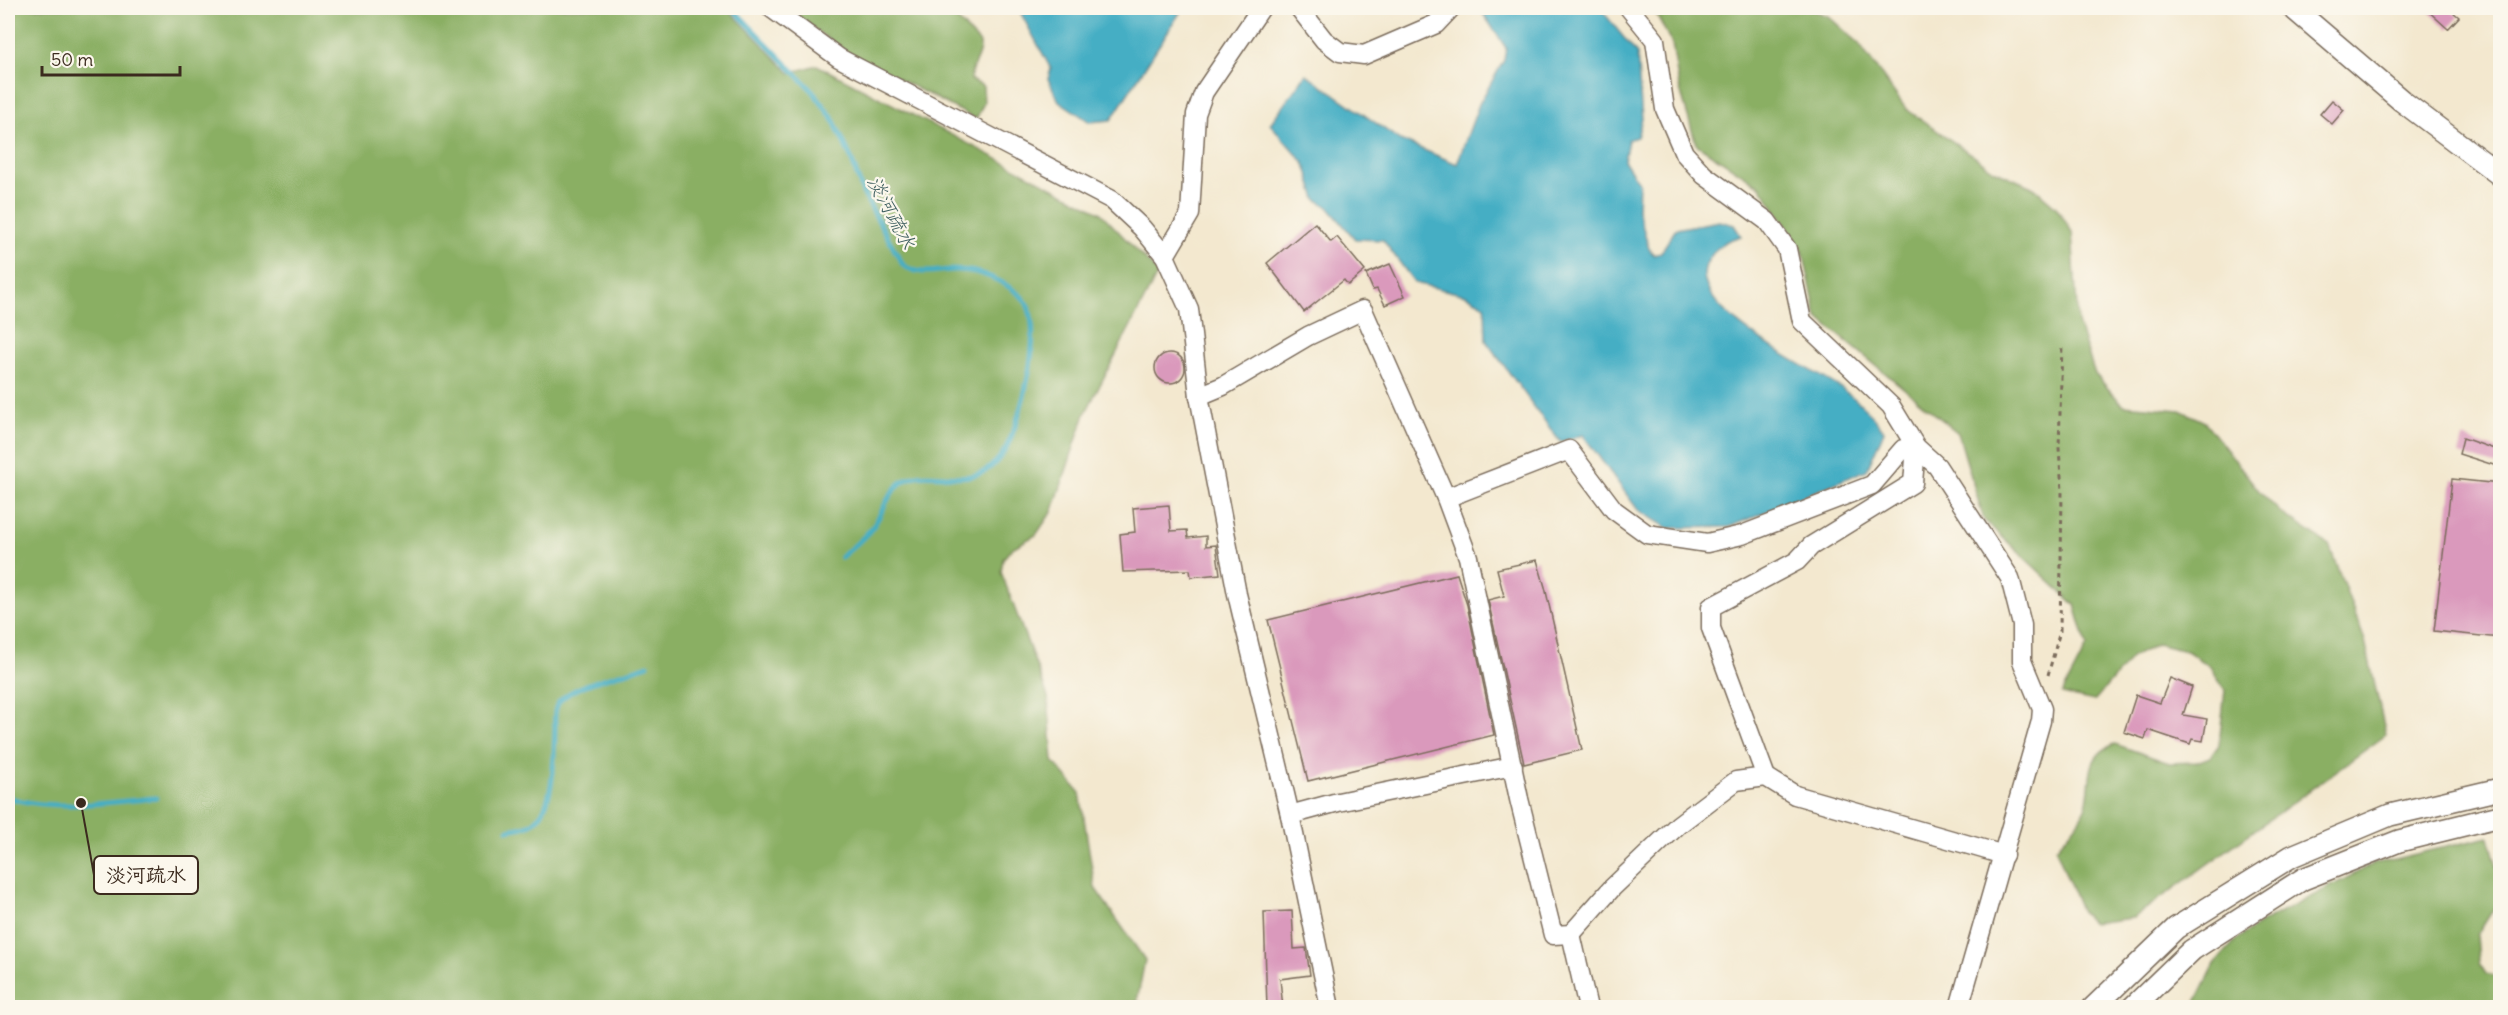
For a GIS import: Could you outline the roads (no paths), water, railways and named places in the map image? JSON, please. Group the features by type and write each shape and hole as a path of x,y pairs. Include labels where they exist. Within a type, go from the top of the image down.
{"street":[{"path":"771,8 839,58 1112,200 1142,228 1165,256 1189,309 1199,396 1237,594 1290,815 1330,1008"},
{"path":"1165,256 1190,214 1196,114 1204,92 1261,8"},
{"path":"1299,8 1324,40 1340,52 1364,55 1436,24 1451,8"},
{"path":"1629,8 1655,40 1665,109 1684,153 1704,175 1767,221 1787,249 1802,321 1891,406 1916,447 1937,466 2010,578 2022,625 2022,661 2042,709 2004,855 1959,1008"},
{"path":"2293,8 2402,101 2500,175"},
{"path":"1199,396 1223,386 1308,336 1363,310 1446,498 1468,557 1513,766 1553,936 1570,934 1612,888 1678,825 1736,781 1766,777"},
{"path":"1446,498 1569,450 1614,510 1647,534 1707,543 1742,535 1872,485 1903,449 1916,447"},
{"path":"1916,447 1913,483 1811,546 1797,561 1711,608 1711,628 1766,777 1795,795 2004,855"},
{"path":"1290,815 1338,802 1513,766"},
{"path":"2093,1008 2176,927 2292,856 2390,815 2500,789"},
{"path":"2132,1008 2192,950 2303,879 2399,841 2500,816"},
{"path":"1570,934 1588,1008"}],"water":[{"path":"1018,8 1183,8 1111,120 1090,122 1059,101 1048,79 1051,69"},
{"path":"1492,8 1600,8 1637,54 1642,119 1637,137 1628,140 1624,160 1639,183 1638,210 1649,249 1654,255 1661,252 1676,229 1719,221 1734,225 1741,236 1722,244 1709,259 1704,278 1712,297 1729,316 1753,334 1842,389 1870,414 1884,431 1867,470 1729,527 1668,528 1638,510 1583,435 1560,442 1486,341 1485,306 1466,295 1415,283 1383,240 1355,239 1328,207 1316,199 1305,164 1270,124 1306,74 1400,140 1457,164 1479,104 1504,60 1506,48 1482,12"}],"waterway":[{"name":"淡河疏水","path":"732,8 812,90 833,119 851,158 863,193 903,265 922,272 964,270 982,274 999,281 1021,296 1029,308 1032,326 1029,371 1018,416 1002,455 988,469 975,475 965,477 920,476 901,483 896,487 870,530 841,557"},
{"name":"淡河疏水","path":"508,830 531,824 541,814 546,804 552,779 555,715 559,702 587,684 648,665"},
{"name":"淡河疏水","path":"8,797 25,802 62,805 156,798"}],"place":[{"name":"淡河疏水","path":"81,803"}]}
